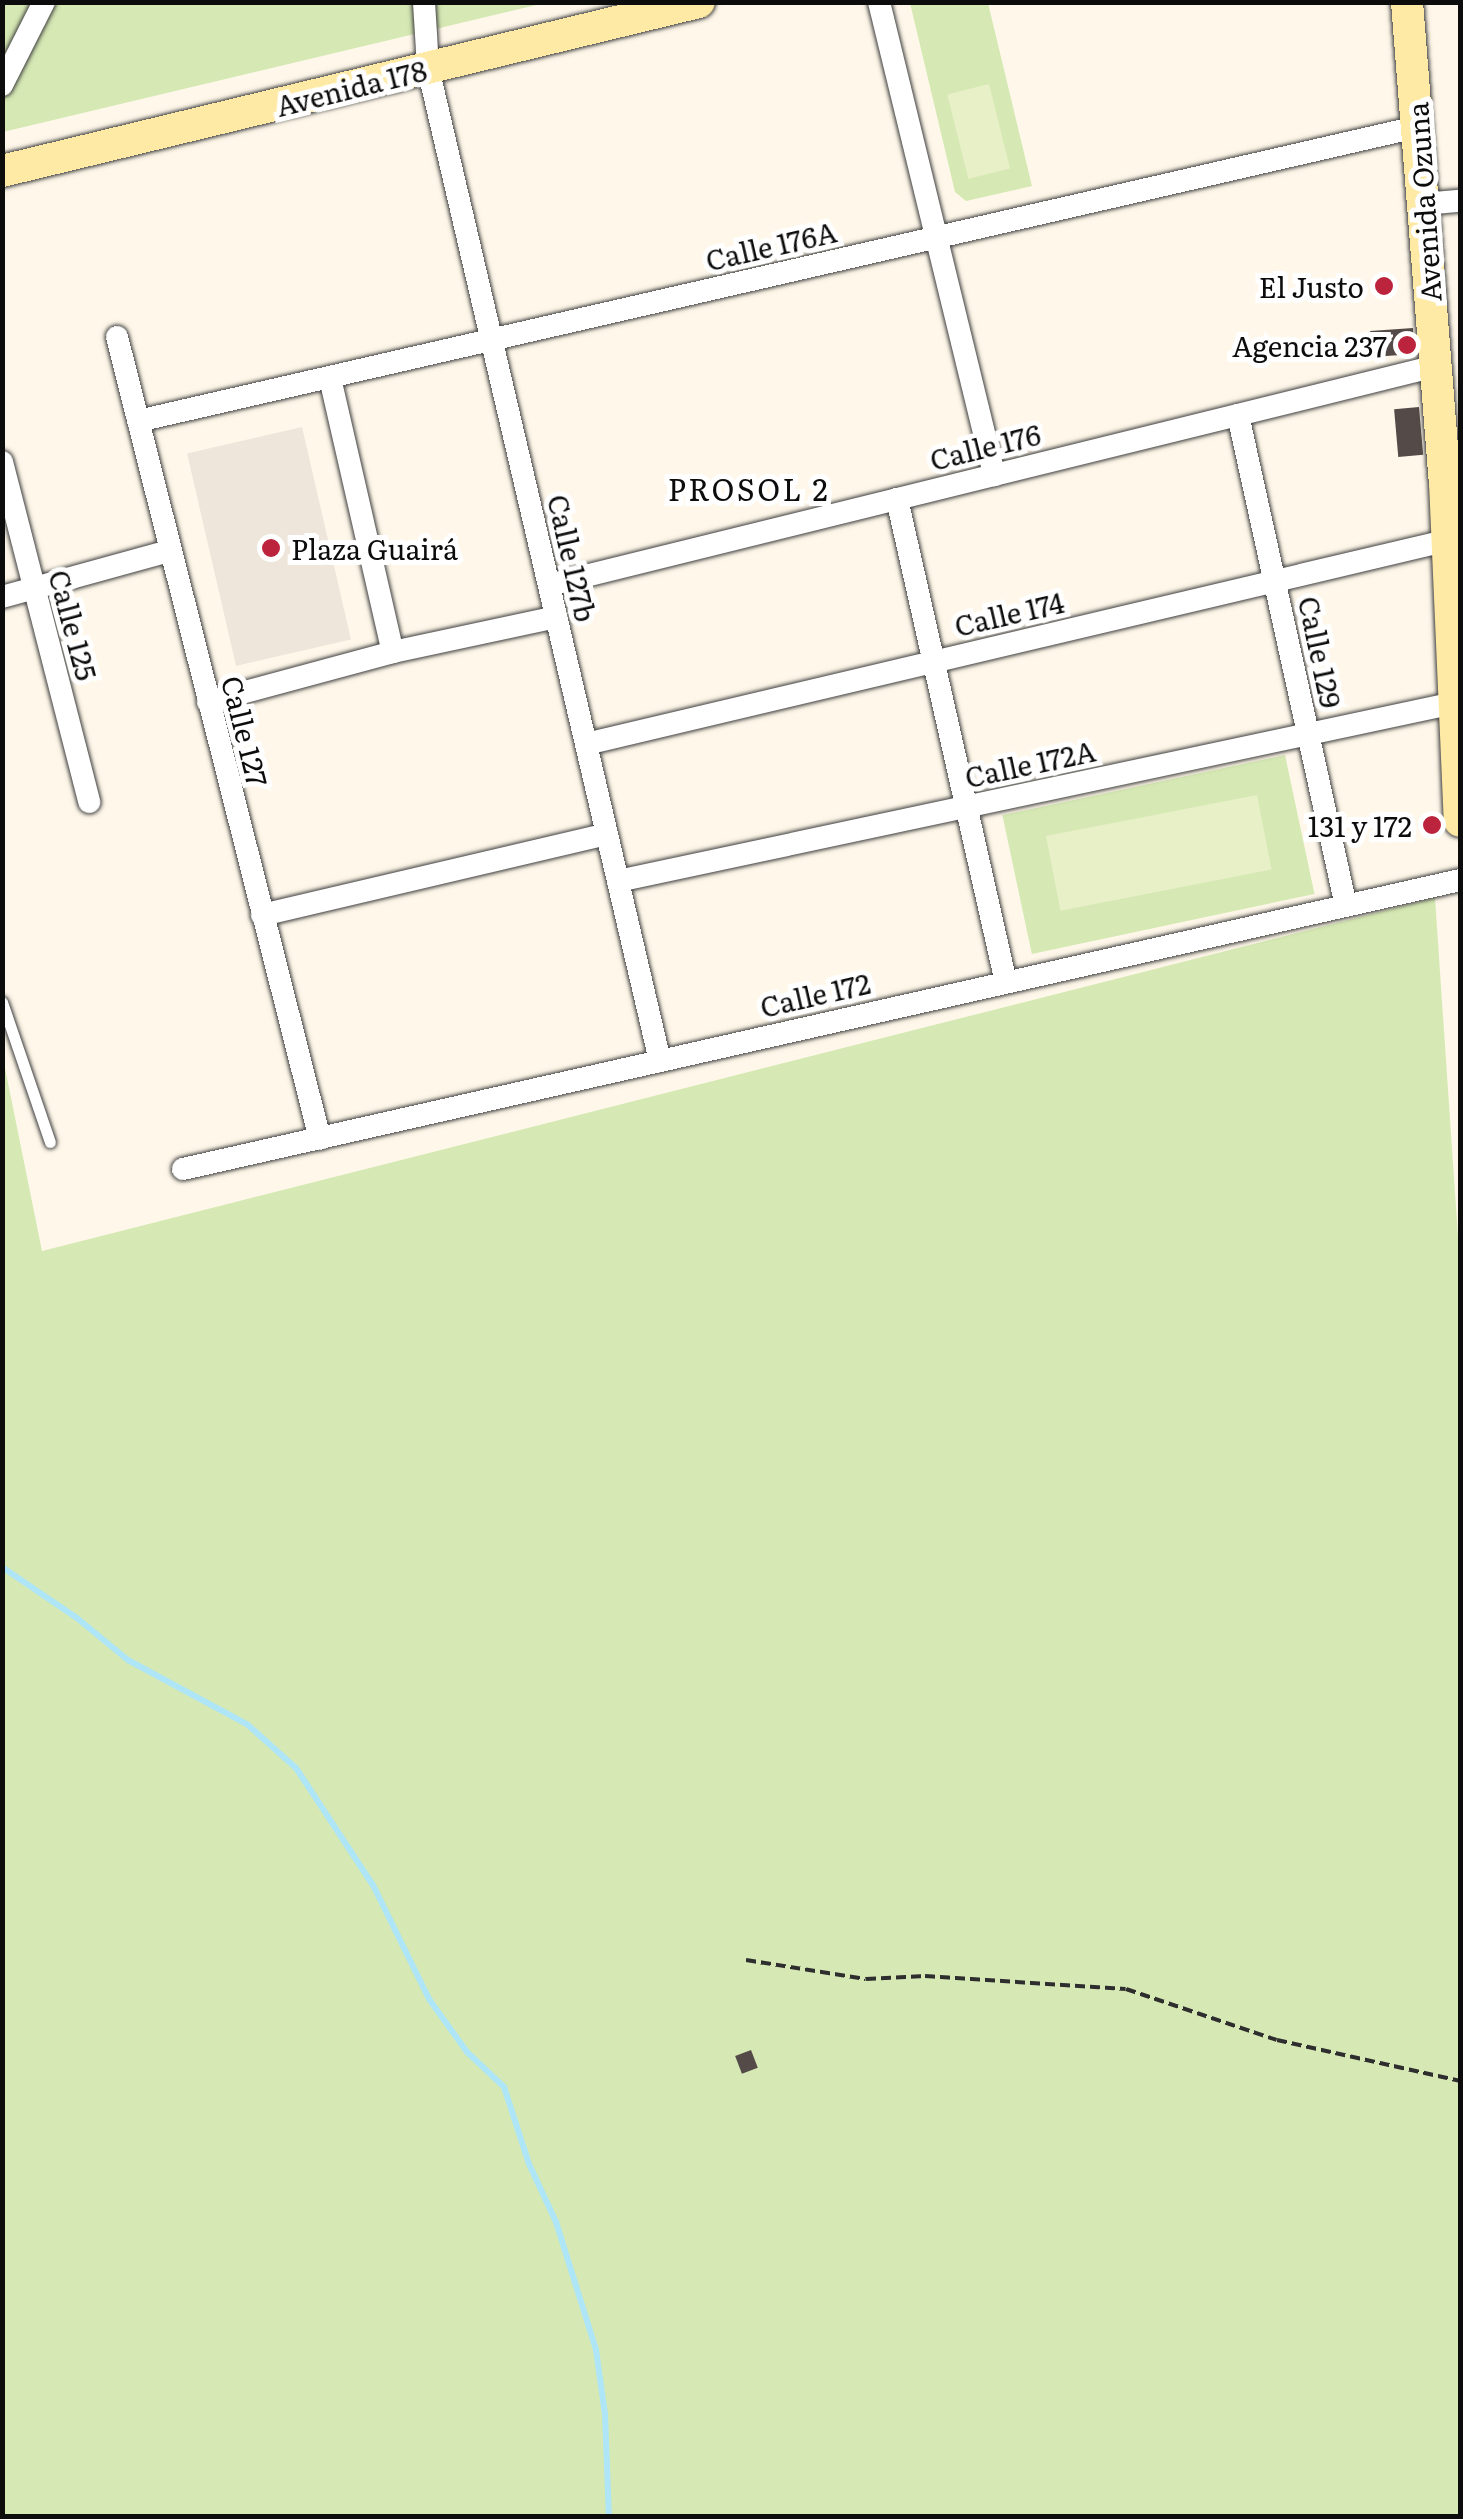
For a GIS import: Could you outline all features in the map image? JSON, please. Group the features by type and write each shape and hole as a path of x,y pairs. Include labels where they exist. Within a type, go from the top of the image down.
{"main road":[{"name":"Avenida 178","path":"2,172 699,2"},
{"name":"Avenida Ozuna","path":"1416,3 1418,126 1436,366 1453,482 1445,541 1460,821"}],"street":[{"path":"2,85 44,2"},
{"name":"Calle 127b","path":"424,2 428,68 660,1060"},
{"path":"879,2 994,475"},
{"name":"Calle 176A","path":"138,422 1418,126"},
{"path":"1424,204 1460,201"},
{"name":"Calle 127","path":"117,337 168,551 320,1139"},
{"name":"Calle 176","path":"549,585 1436,366"},
{"path":"330,378 393,652"},
{"name":"Calle 129","path":"1238,415 1345,903"},
{"name":"Calle 125","path":"2,462 89,802"},
{"path":"897,499 1006,981"},
{"name":"Calle 174","path":"586,744 1445,541"},
{"path":"2,597 168,551"},
{"path":"208,702 393,652 556,617"},
{"name":"Calle 172A","path":"618,881 1454,703"},
{"path":"262,915 608,834"},
{"name":"Calle 172","path":"183,1169 1460,880"}],"lane":[{"path":"2,1002 50,1142"}],"path":[{"path":"746,1960 866,1980 925,1976 1126,1989 1277,2040 1460,2080"}],"green space":[{"path":"3,2 545,3 3,132"},
{"path":"910,3 988,3 1032,186 966,201 955,192"},
{"path":"989,84 1010,168 968,179 947,94"},
{"path":"1285,755 1315,894 1032,954 1002,815"},
{"path":"1257,795 1272,870 1060,911 1046,836"},
{"path":"1435,898 1460,1266 1460,2516 3,2516 2,1053 42,1251"}],"shaded area":[{"name":"Plaza Guairá","path":"302,427 351,639 236,666 187,454"}],"building":[{"path":"1413,328 1415,354 1372,357 1370,331"},
{"path":"1419,407 1423,455 1398,457 1394,409"},
{"path":"751,2050 758,2068 742,2074 735,2056"}],"waterway":[{"path":"2,1567 77,1618 128,1660 248,1725 296,1768 373,1885 429,1999 467,2052 504,2087 529,2164 556,2222 596,2350 605,2414 609,2516"}],"place":[{"name":"El Justo","path":"1384,286"},
{"name":"Agencia 237","path":"1407,345"},
{"name":"Plaza Guairá","path":"271,548"},
{"name":"131 y 172","path":"1432,825"}],"district":[{"name":"PROSOL 2","path":"749,488"}]}
